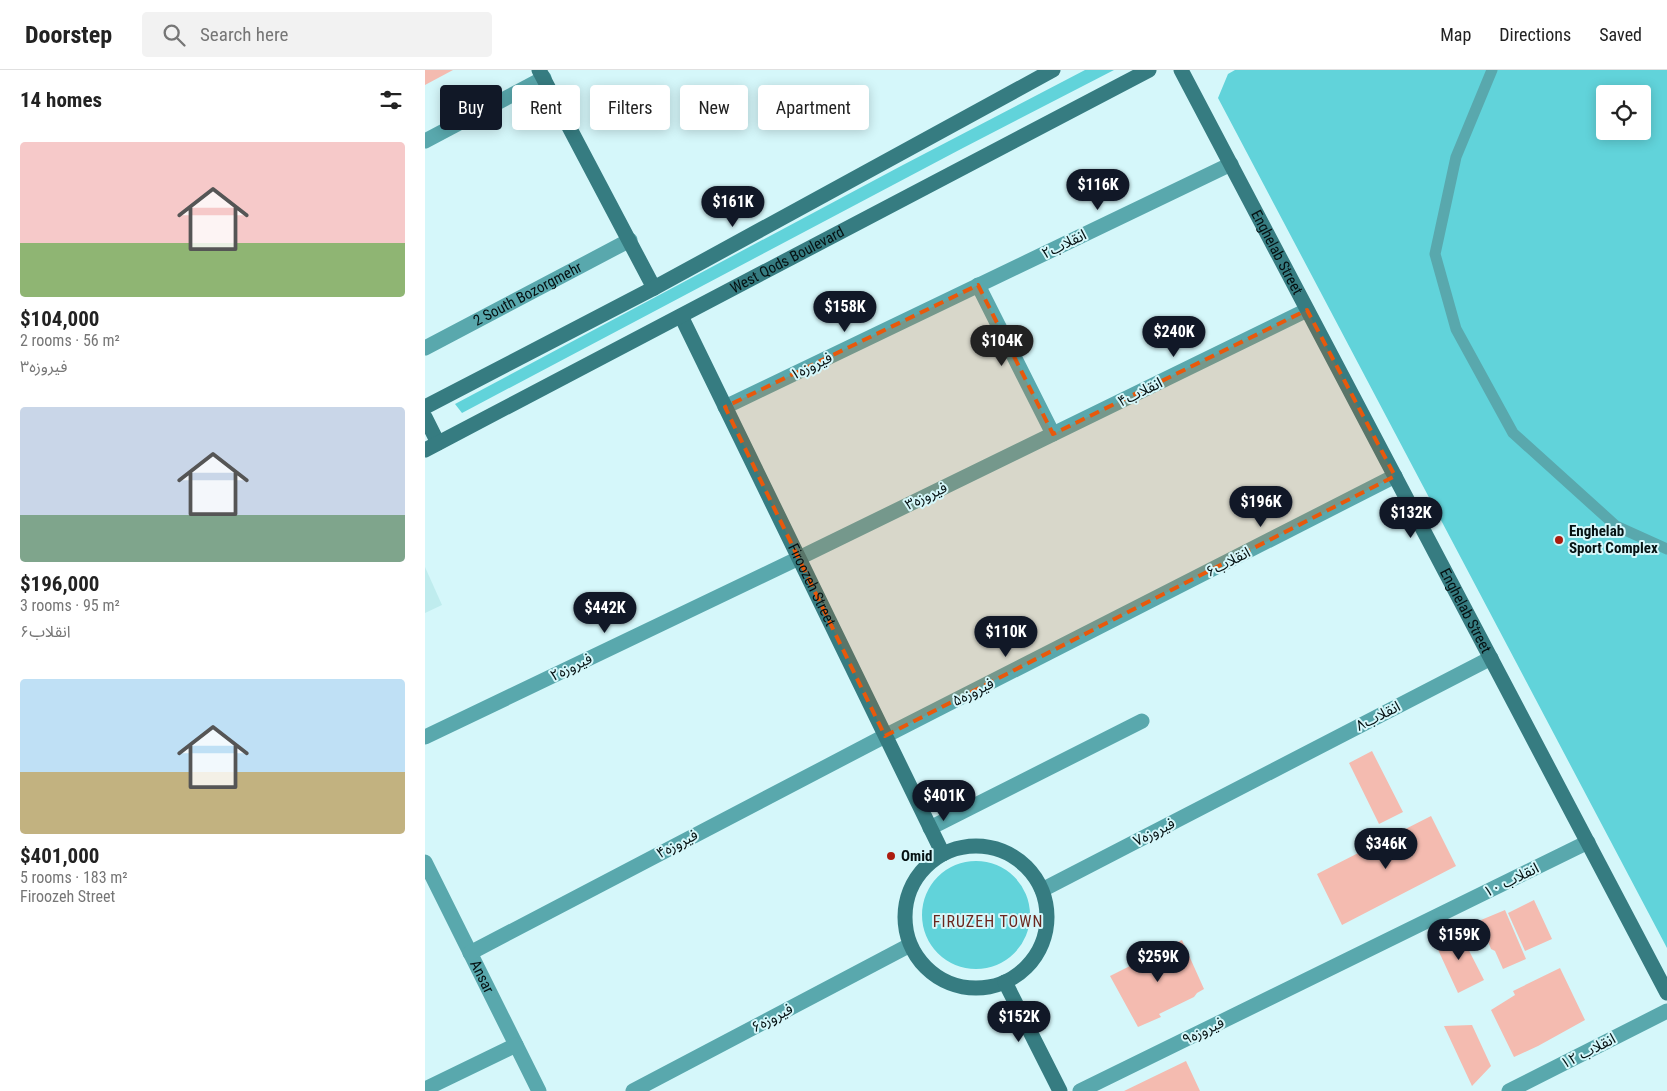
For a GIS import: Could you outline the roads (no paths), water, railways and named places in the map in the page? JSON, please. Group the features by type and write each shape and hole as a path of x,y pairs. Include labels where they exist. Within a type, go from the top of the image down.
{"street":[{"path":"425,407 654,288 1053,70"},
{"name":"West Qods Boulevard","path":"432,446 1149,70"},
{"name":"Enghelab Street","path":"1181,70 1667,994"},
{"path":"425,141 541,74 654,288"},
{"name":"انقلاب۲","path":"978,285 1231,164"},
{"name":"2 South Bozorgmehr","path":"425,348 630,240"},
{"path":"978,285 1053,434"},
{"name":"فیروزه۱","path":"725,407 978,285"},
{"name":"انقلاب۴","path":"1053,434 1307,310"},
{"name":"Firoozeh Street","path":"681,316 943,854"},
{"path":"425,417 432,446"},
{"name":"فیروزه۳","path":"799,558 1053,434"},
{"name":"انقلاب۶","path":"1140,606 1395,476"},
{"name":"فیروزه۲","path":"425,737 799,558"},
{"name":"فیروزه۵","path":"885,736 1140,606"},
{"name":"انقلاب۸","path":"1266,774 1491,658"},
{"path":"930,828 1142,720"},
{"name":"فیروزه۴","path":"470,953 885,736"},
{"name":"فیروزه۷","path":"1042,890 1266,774"},
{"name":"انقلاب ۱۰","path":"1326,971 1588,842"},
{"path":"965,846 988,847 1009,854 1027,867 1042,890 1046,907 1047,925 1042,943 1029,965 1005,982 988,987 965,988 950,984 929,971 910,946 904,916 910,890 923,869 943,854 965,846"},
{"name":"Ansar","path":"425,862 539,1091"},
{"name":"فیروزه۶","path":"633,1091 910,946"},
{"name":"فیروزه۹","path":"1080,1091 1326,971"},
{"path":"1005,982 1060,1091"},
{"name":"انقلاب ۱۲","path":"1509,1091 1667,1011"},
{"path":"425,1089 516,1045"}],"lane":[{"path":"1492,70 1456,157 1435,254 1456,328 1513,433 1616,526 1667,549"}],"place":[{"name":"Enghelab Sport Complex","path":"1559,540"},
{"name":"Omid","path":"891,856"}],"district":[{"name":"FIRUZEH TOWN","path":"988,921"}]}
